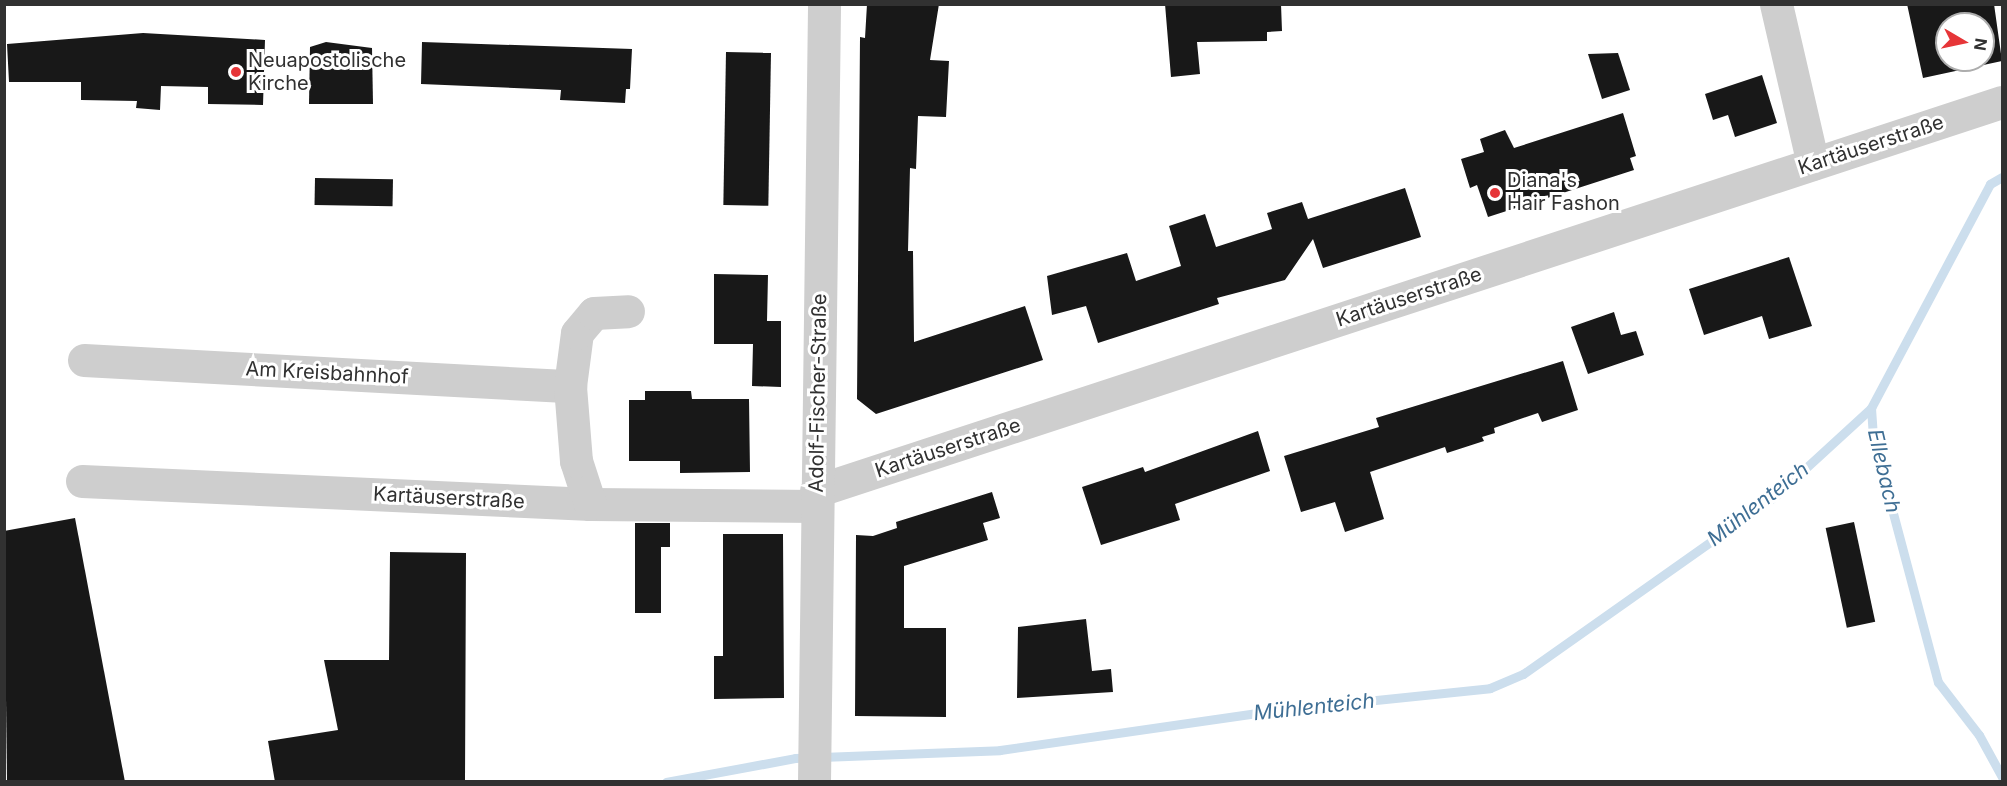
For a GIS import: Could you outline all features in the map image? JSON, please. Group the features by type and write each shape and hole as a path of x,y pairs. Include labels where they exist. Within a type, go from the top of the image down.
{"street":[{"name":"Adolf-Fischer-Straße","path":"814,780 824,4"},
{"path":"1776,4 1813,164"},
{"name":"Kartäuserstraße","path":"81,481 590,504 816,499 2002,102"},
{"path":"590,504 576,461 570,386 577,333 594,313 628,311"},
{"name":"Am Kreisbahnhof","path":"84,360 570,386"}],"building":[{"path":"867,4 939,4 930,60 949,61 946,117 918,116 916,169 910,168 908,251 913,251 914,342 1025,306 1043,360 876,414 857,399 860,37 865,38"},
{"path":"1165,4 1281,4 1282,31 1267,32 1267,41 1197,42 1200,74 1171,77"},
{"path":"1907,4 1994,4 2002,61 1995,63 1995,12 1935,12 1935,72 1951,72 1923,78"},
{"path":"143,33 265,40 263,105 208,104 208,87 161,86 160,110 136,108 137,101 81,100 81,82 9,82 7,44"},
{"path":"326,42 372,48 373,104 309,104 310,47"},
{"path":"422,42 632,49 630,89 626,89 625,103 560,100 561,90 421,84"},
{"path":"726,52 771,53 768,206 723,205"},
{"path":"1618,53 1630,90 1602,99 1588,54"},
{"path":"1762,75 1777,123 1735,137 1728,115 1713,120 1705,94"},
{"path":"1623,113 1636,156 1630,158 1634,170 1488,217 1477,185 1470,188 1461,159 1484,152 1480,139 1505,130 1514,148"},
{"path":"315,178 393,179 393,206 315,205"},
{"path":"1405,188 1421,237 1323,268 1313,239 1285,280 1217,298 1219,304 1098,343 1086,306 1052,315 1047,276 1127,253 1136,281 1181,266 1169,226 1205,214 1216,247 1272,229 1267,213 1302,202 1308,219"},
{"path":"1789,257 1812,326 1769,339 1762,316 1704,335 1689,289"},
{"path":"714,274 768,275 767,321 781,321 781,387 752,386 753,344 714,344"},
{"path":"1614,312 1621,335 1636,331 1644,355 1588,374 1571,327"},
{"path":"1563,361 1578,410 1542,422 1538,413 1494,428 1495,433 1482,437 1484,441 1447,453 1445,447 1370,472 1384,519 1345,532 1335,502 1301,512 1284,456 1379,427 1376,418"},
{"path":"645,391 691,391 692,399 749,399 750,472 680,473 680,461 629,461 629,400 645,400"},
{"path":"1258,431 1270,471 1175,504 1180,520 1101,545 1082,487 1143,467 1145,472"},
{"path":"992,492 1000,518 983,523 988,540 904,566 904,628 946,628 946,717 855,716 856,535 873,536 897,528 896,522"},
{"path":"75,518 125,782 7,782 4,531"},
{"path":"1854,522 1875,622 1847,628 1826,528"},
{"path":"635,523 670,523 670,547 661,547 661,613 635,613"},
{"path":"723,534 783,534 784,698 714,699 714,656 723,656"},
{"path":"390,552 466,553 465,782 275,782 268,741 338,730 324,660 389,660"},
{"path":"1086,619 1092,671 1111,669 1113,692 1017,698 1018,627"}],"waterway":[{"name":"Ellebach","path":"2002,177 1990,184 1871,408 1873,438 1938,682 1979,735 2002,777"},
{"name":"Mühlenteich","path":"666,782 795,758 1000,750 1269,711 1490,688 1523,674 1774,497 1871,408"}],"place":[{"name":"Neuapostolische Kirche","path":"236,72"},
{"name":"Diana's Hair Fashon","path":"1495,193"}]}
